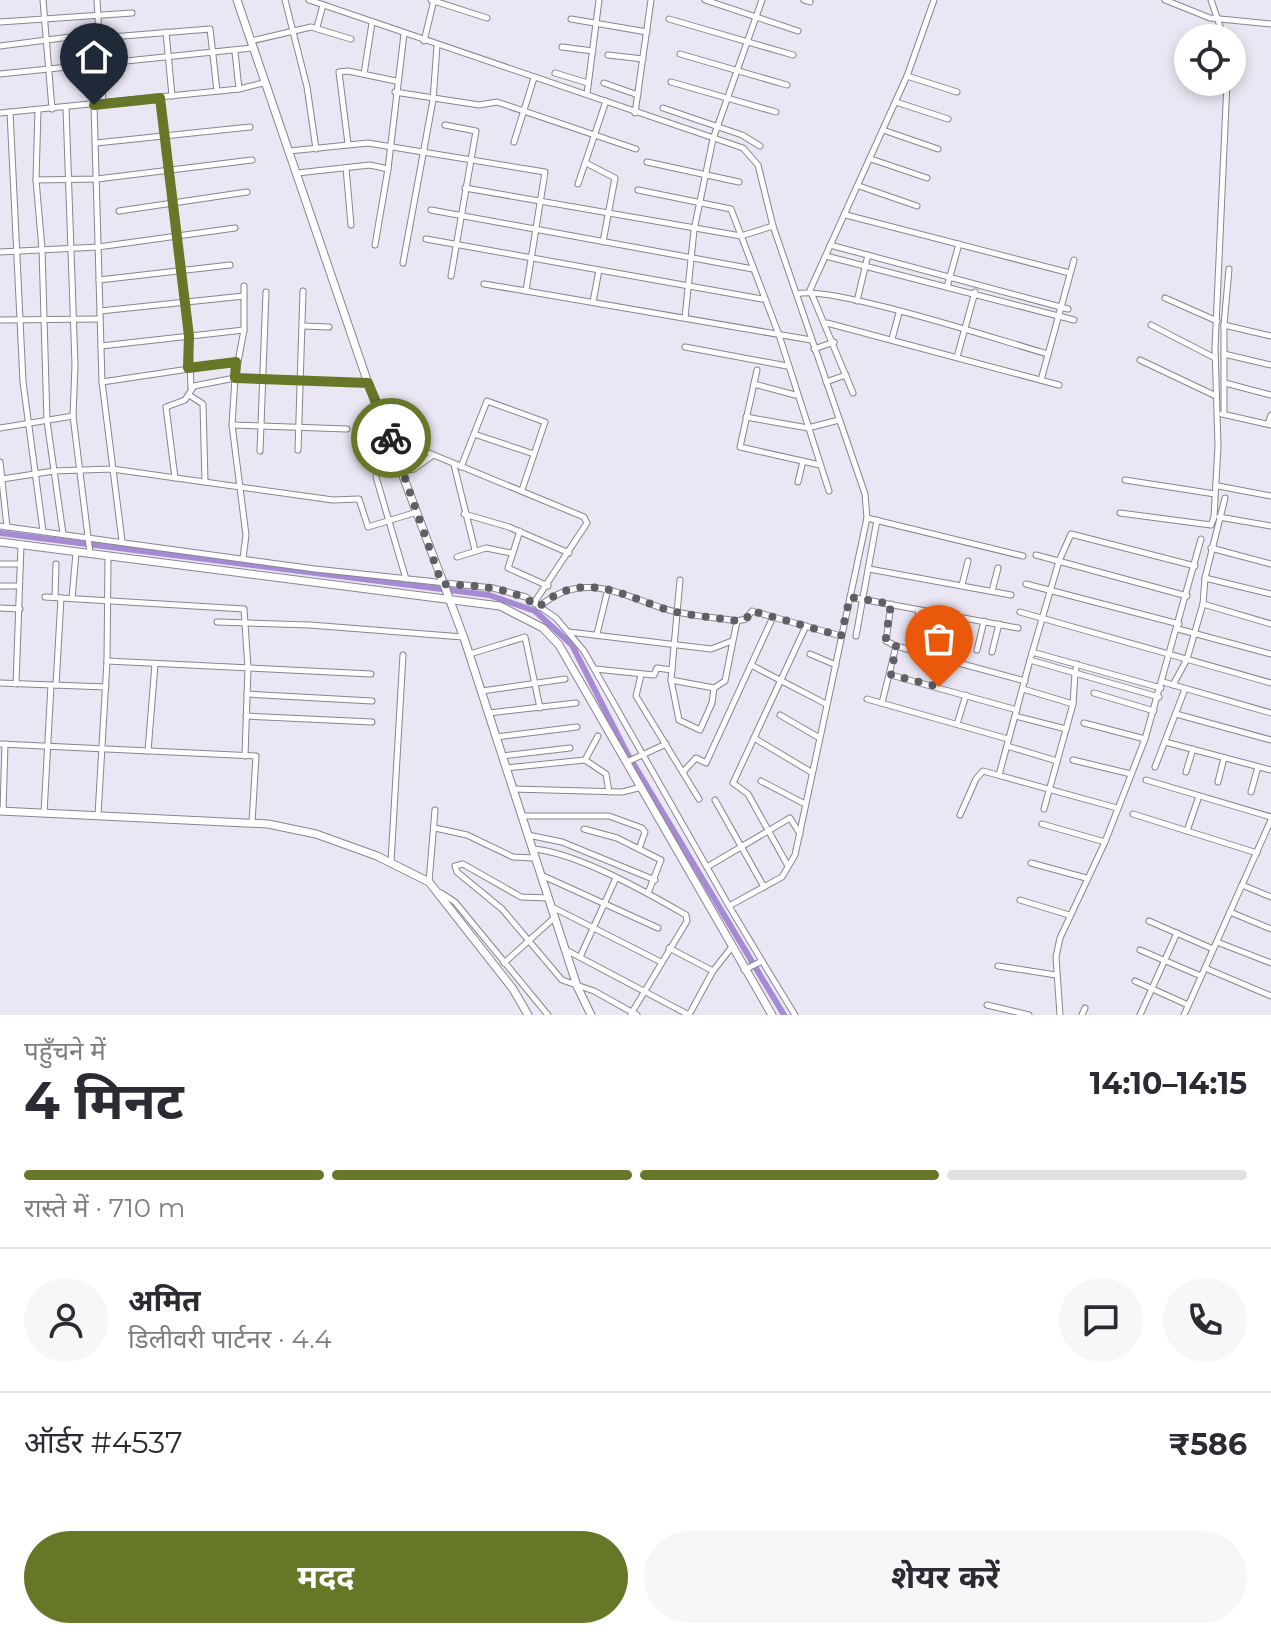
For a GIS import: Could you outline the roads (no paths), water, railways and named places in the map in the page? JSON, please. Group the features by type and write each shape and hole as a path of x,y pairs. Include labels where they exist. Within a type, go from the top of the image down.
{"street":[{"path":"43,0 52,109"},
{"path":"97,0 103,104"},
{"path":"237,0 368,383 390,437 408,470 417,512 442,586 470,654 577,986 591,1015"},
{"path":"285,0 307,87 316,149"},
{"path":"309,0 534,77 588,89"},
{"path":"425,38 433,0 487,18"},
{"path":"588,89 599,0"},
{"path":"636,109 651,0"},
{"path":"705,0 798,31"},
{"path":"685,318 691,286 690,258 694,230 715,132 745,40 758,16 762,0"},
{"path":"729,906 782,877 801,835 818,737 841,636 869,569 873,519 839,420 831,380 819,348 811,340 803,292 826,256 846,215 907,76 934,0"},
{"path":"1165,0 1221,20 1271,24"},
{"path":"1211,0 1222,24"},
{"path":"317,27 323,5"},
{"path":"0,22 132,13"},
{"path":"571,19 647,32"},
{"path":"669,19 793,55"},
{"path":"364,74 372,23"},
{"path":"0,74 235,52 292,31 317,27 351,39"},
{"path":"0,46 210,29 217,91"},
{"path":"166,32 172,96"},
{"path":"375,245 392,146 396,81 404,34"},
{"path":"403,263 433,100 437,46"},
{"path":"562,47 593,51"},
{"path":"235,52 239,89"},
{"path":"680,54 787,85"},
{"path":"608,55 643,59"},
{"path":"348,144 339,72 396,81"},
{"path":"555,73 606,101 760,146"},
{"path":"907,76 957,92"},
{"path":"514,142 534,77"},
{"path":"671,82 776,112"},
{"path":"0,113 239,89 263,83"},
{"path":"604,83 638,95"},
{"path":"395,92 479,105 497,102 636,149"},
{"path":"1221,413 1216,396 1216,358 1226,96"},
{"path":"160,98 189,336 190,391 185,400 166,407 175,478"},
{"path":"578,184 606,101"},
{"path":"896,102 948,119"},
{"path":"94,105 102,382 122,541"},
{"path":"66,108 73,416 90,552"},
{"path":"663,108 743,148 758,165 773,226 803,292 826,323 853,393"},
{"path":"38,110 36,180 42,249 47,421 63,534"},
{"path":"10,112 20,320 43,531"},
{"path":"445,125 476,131 451,276"},
{"path":"96,143 250,127"},
{"path":"883,130 938,149"},
{"path":"288,152 348,144 392,146 545,172 526,291"},
{"path":"871,159 927,178"},
{"path":"36,180 97,179 252,160"},
{"path":"647,162 739,182"},
{"path":"586,163 608,171 615,178 603,242"},
{"path":"296,173 370,165 388,169"},
{"path":"346,168 351,225"},
{"path":"859,186 917,206"},
{"path":"465,188 741,236 773,226"},
{"path":"638,190 731,209 779,335 829,491"},
{"path":"119,211 247,192"},
{"path":"431,210 753,269"},
{"path":"846,215 1070,273"},
{"path":"0,252 98,247 235,228"},
{"path":"426,239 763,299"},
{"path":"947,287 959,244"},
{"path":"830,245 1068,309"},
{"path":"857,301 868,255"},
{"path":"826,256 1074,320"},
{"path":"1041,380 1074,260"},
{"path":"99,280 230,265"},
{"path":"1120,513 1211,525 1217,517 1215,494 1225,383 1224,325 1229,269"},
{"path":"593,302 599,270"},
{"path":"484,284 811,340"},
{"path":"957,357 977,285"},
{"path":"243,558 246,535 232,425 236,362 244,330 244,286"},
{"path":"298,450 303,291"},
{"path":"260,451 266,292"},
{"path":"803,292 857,301 1048,354"},
{"path":"100,311 244,296"},
{"path":"1165,298 1217,321"},
{"path":"892,339 899,313"},
{"path":"0,320 100,319"},
{"path":"826,323 1059,385"},
{"path":"1151,325 1216,358"},
{"path":"1224,325 1271,336"},
{"path":"303,326 329,327"},
{"path":"101,346 244,330"},
{"path":"819,348 834,342"},
{"path":"685,347 787,366"},
{"path":"1224,354 1271,365"},
{"path":"1140,360 1216,396"},
{"path":"102,382 236,362"},
{"path":"757,370 740,447 821,465"},
{"path":"831,380 846,375"},
{"path":"190,391 235,378 368,383"},
{"path":"1225,383 1271,395"},
{"path":"754,384 796,395"},
{"path":"190,391 203,404 205,482"},
{"path":"461,467 487,401 545,422 522,490"},
{"path":"1221,413 1270,425 1271,415"},
{"path":"0,428 73,416"},
{"path":"746,417 808,428 839,420"},
{"path":"232,425 347,429"},
{"path":"474,434 534,454"},
{"path":"390,437 584,517 587,523 537,605"},
{"path":"408,470 433,455"},
{"path":"798,482 803,461"},
{"path":"0,462 4,527 442,586 493,588 537,605 568,632 595,669 759,962 795,1015"},
{"path":"453,464 475,550"},
{"path":"2,479 81,468 112,469 329,499 359,499 368,527 417,512"},
{"path":"376,477 406,579"},
{"path":"1125,480 1215,494"},
{"path":"1218,486 1271,496"},
{"path":"1173,685 1187,659 1203,604 1217,517 1225,498"},
{"path":"464,514 520,531 569,553"},
{"path":"1217,517 1271,526"},
{"path":"873,519 1023,556"},
{"path":"856,636 856,598 873,519"},
{"path":"520,531 508,564 511,571 548,586"},
{"path":"999,775 1067,539 1077,533 1195,566"},
{"path":"1060,1015 1056,957 1069,915 1105,842 1145,739 1179,627 1201,539"},
{"path":"0,542 500,606 543,628 559,645 582,680 629,760 638,788 683,856 728,952 746,969 772,1015"},
{"path":"16,684 21,545"},
{"path":"1211,548 1271,564"},
{"path":"457,557 475,550 511,553"},
{"path":"72,598 76,553"},
{"path":"1036,555 1187,596"},
{"path":"98,815 106,687 108,557"},
{"path":"962,585 968,561"},
{"path":"0,564 20,564"},
{"path":"44,813 58,598 56,564"},
{"path":"992,591 998,568"},
{"path":"869,569 1011,595"},
{"path":"1205,578 1271,594"},
{"path":"680,580 671,680 679,720 700,730 712,703 714,688"},
{"path":"1026,584 1271,654"},
{"path":"0,586 19,586"},
{"path":"537,605 579,586 608,589 676,611 737,621 746,619 752,611 841,636"},
{"path":"597,634 608,589"},
{"path":"45,597 244,609 248,668 245,756"},
{"path":"856,598 1018,628"},
{"path":"891,604 886,641 1025,681"},
{"path":"1203,604 1271,624"},
{"path":"0,608 20,609"},
{"path":"913,650 919,610"},
{"path":"1020,612 1271,683"},
{"path":"948,647 955,615"},
{"path":"683,772 696,758 706,763 773,617"},
{"path":"671,680 714,688 725,681 737,621"},
{"path":"977,650 984,621"},
{"path":"217,622 464,638"},
{"path":"992,652 999,624"},
{"path":"788,866 748,794 733,783 806,626"},
{"path":"568,632 711,649 733,640"},
{"path":"470,654 522,636 540,708"},
{"path":"882,703 896,646"},
{"path":"1032,652 1162,685 1173,685 1271,713"},
{"path":"810,654 836,665"},
{"path":"391,863 403,655"},
{"path":"1030,660 1159,697"},
{"path":"107,661 371,674"},
{"path":"148,751 155,664"},
{"path":"1044,809 1073,704 1077,664"},
{"path":"751,665 826,704"},
{"path":"595,669 641,675 654,675 657,668 672,670"},
{"path":"641,675 636,696 699,799"},
{"path":"891,675 966,695 1066,729"},
{"path":"481,692 565,679"},
{"path":"0,683 106,687"},
{"path":"1023,689 1073,704"},
{"path":"1155,767 1185,689"},
{"path":"1094,693 1154,711"},
{"path":"247,694 372,701"},
{"path":"957,724 966,695"},
{"path":"867,699 957,724 1057,761"},
{"path":"489,713 576,703"},
{"path":"1176,714 1271,740"},
{"path":"780,715 818,737"},
{"path":"246,716 372,722"},
{"path":"1084,723 1145,739"},
{"path":"496,737 577,727"},
{"path":"585,760 598,736"},
{"path":"754,738 811,772"},
{"path":"1165,742 1271,770"},
{"path":"252,823 256,756 2,744 2,811 252,823 316,834 391,863 429,882 513,989 528,1015"},
{"path":"629,760 666,744"},
{"path":"501,756 570,748"},
{"path":"1186,772 1193,749"},
{"path":"1218,782 1224,758"},
{"path":"505,768 585,760 606,774 609,792"},
{"path":"1073,760 1131,774"},
{"path":"1251,792 1258,767"},
{"path":"960,815 979,773 999,775 1117,808"},
{"path":"1146,780 1271,818 1184,1015"},
{"path":"761,781 805,804"},
{"path":"513,789 609,792 638,788"},
{"path":"1187,831 1199,796"},
{"path":"715,800 764,887"},
{"path":"429,882 435,810"},
{"path":"1133,814 1257,853"},
{"path":"521,816 609,816 642,828 645,832 639,849"},
{"path":"707,867 790,818 801,835"},
{"path":"1042,824 1105,842"},
{"path":"435,828 467,835 513,857 534,858"},
{"path":"584,829 610,835 661,860 648,893"},
{"path":"527,834 562,842 655,880"},
{"path":"532,849 545,850 616,878 648,893 687,918 662,962 643,990 633,1014 594,991 562,980 496,903 457,872 455,866 463,864 521,897 550,903 662,962"},
{"path":"1031,863 1086,878"},
{"path":"540,875 658,928"},
{"path":"580,957 616,878"},
{"path":"1242,885 1271,897"},
{"path":"437,892 455,902 548,1015"},
{"path":"1020,900 1069,915"},
{"path":"1230,912 1271,929"},
{"path":"504,963 554,918"},
{"path":"1149,921 1213,949"},
{"path":"1140,1015 1177,933"},
{"path":"1217,942 1271,963"},
{"path":"669,948 713,971"},
{"path":"566,950 689,1015 713,971 728,952"},
{"path":"1140,950 1201,976"},
{"path":"746,969 759,962"},
{"path":"998,966 1056,975"},
{"path":"1205,968 1271,996"},
{"path":"1135,981 1188,1005"},
{"path":"987,1005 1029,1015"},
{"path":"1082,1015 1085,1008"}],"waterway":[{"path":"0,533 489,595 535,611 572,645 627,753 784,1015"}]}
